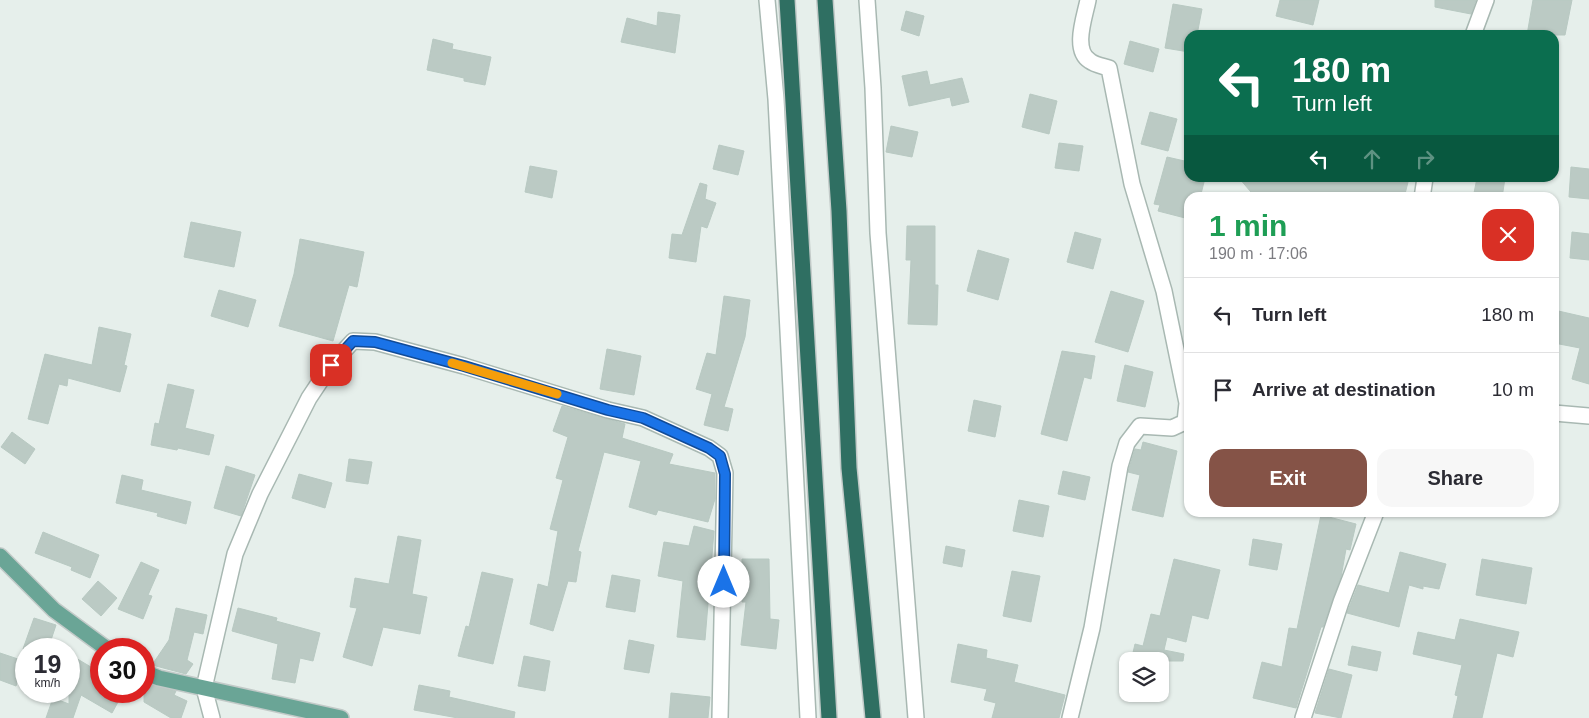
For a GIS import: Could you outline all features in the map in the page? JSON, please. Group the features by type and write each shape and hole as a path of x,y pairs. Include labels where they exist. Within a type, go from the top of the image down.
{"highway":[{"path":"787,0 830,718"},
{"path":"825,0 839,211 849,468 873,718"}],"main road":[{"path":"0,556 54,610 92,638"},
{"path":"155,676 341,718"}],"street":[{"path":"768,0 776,99 808,718"},
{"path":"867,0 873,88 878,233 916,718"},
{"path":"1088,0 1080,39 1082,51 1089,61 1109,68 1132,184 1164,291 1184,388"},
{"path":"1475,30 1486,0"},
{"path":"212,718 204,688 235,554 287,437 309,398 336,359 353,341 375,342 464,366 608,410 643,418 709,448 720,456 725,474 720,718"},
{"path":"1559,413 1589,416"},
{"path":"1070,718 1092,628 1120,466 1126,443 1140,426 1172,428 1184,423"},
{"path":"1302,718 1341,602 1374,517"}],"building":[{"path":"1280,0 1319,0 1313,25 1276,16"},
{"path":"1435,0 1476,0 1471,14 1435,7"},
{"path":"1533,0 1572,0 1565,35 1559,35 1559,30 1528,30"},
{"path":"1173,4 1202,9 1198,30 1184,30 1184,51 1165,48"},
{"path":"906,11 924,16 919,36 901,30"},
{"path":"658,12 680,15 675,53 621,42 627,18 657,26"},
{"path":"433,39 453,44 452,49 491,57 485,85 464,81 464,78 427,70"},
{"path":"1130,41 1159,49 1153,72 1124,64"},
{"path":"927,71 930,85 962,78 969,102 952,106 950,97 909,106 902,76"},
{"path":"1030,94 1057,101 1049,134 1022,127"},
{"path":"1150,112 1177,119 1168,151 1141,144"},
{"path":"891,126 918,132 912,157 886,152"},
{"path":"1059,143 1083,146 1079,171 1055,168"},
{"path":"719,145 744,151 738,175 713,169"},
{"path":"1167,157 1184,161 1184,182 1204,182 1202,192 1184,192 1184,218 1158,211 1160,205 1154,204"},
{"path":"530,166 557,171 552,198 525,192"},
{"path":"1571,167 1589,169 1589,199 1569,197"},
{"path":"1242,182 1408,182 1406,192 1251,192"},
{"path":"1476,182 1504,182 1503,192 1474,192"},
{"path":"700,183 707,185 705,199 716,203 707,228 701,226 696,262 669,258 672,234 682,235"},
{"path":"191,222 241,232 234,267 184,257"},
{"path":"907,226 935,226 935,285 938,285 937,325 908,324 911,260 906,260"},
{"path":"1075,232 1101,239 1093,269 1067,262"},
{"path":"1572,232 1589,234 1589,260 1570,258"},
{"path":"300,239 364,252 357,287 349,285 333,341 279,326 294,274"},
{"path":"978,250 1009,259 998,300 967,291"},
{"path":"219,290 256,300 248,327 211,316"},
{"path":"1111,291 1144,301 1128,352 1095,342"},
{"path":"724,296 750,300 745,337 724,407 733,409 728,431 704,425 712,394 696,389 707,353 716,355"},
{"path":"1559,311 1589,318 1589,384 1572,379 1580,348 1559,344"},
{"path":"99,327 131,334 124,365 127,366 120,392 68,378 67,386 59,384 48,424 28,419 45,354 92,365"},
{"path":"607,349 641,356 634,395 600,389"},
{"path":"1062,351 1095,356 1091,379 1084,377 1067,441 1041,434"},
{"path":"1125,365 1153,372 1145,407 1117,401"},
{"path":"168,384 194,390 185,428 214,435 209,455 178,448 177,450 151,445 155,423 159,424"},
{"path":"974,400 1001,406 995,437 968,431"},
{"path":"562,406 625,424 622,438 673,454 669,464 715,473 715,499 708,522 658,510 656,515 629,507 641,461 604,452 578,551 581,552 576,582 568,581 553,631 530,624 538,584 548,587 558,531 550,529 563,480 556,478 568,437 553,431"},
{"path":"12,432 35,449 25,464 1,447"},
{"path":"1143,442 1177,451 1163,517 1132,510 1140,475 1128,472 1135,449 1141,450"},
{"path":"349,459 372,462 368,484 346,481"},
{"path":"226,466 255,475 241,516 214,508"},
{"path":"1063,471 1090,477 1085,500 1058,494"},
{"path":"299,474 332,483 325,508 292,498"},
{"path":"122,475 143,480 141,490 191,502 186,524 157,516 158,513 116,503"},
{"path":"1019,500 1049,506 1043,537 1013,531"},
{"path":"1321,517 1329,517 1356,524 1350,550 1346,549 1341,577 1323,627 1321,627 1296,708 1253,698 1262,662 1282,667 1289,628 1297,629"},
{"path":"694,526 714,531 705,640 677,637 683,581 658,576 664,542 689,546"},
{"path":"43,532 99,555 90,578 71,570 72,567 35,553"},
{"path":"398,536 421,540 412,594 427,597 420,634 383,627 372,666 343,657 357,608 350,607 355,578 389,584"},
{"path":"1253,539 1282,544 1277,570 1249,565"},
{"path":"946,546 965,550 962,567 943,563"},
{"path":"1400,552 1446,564 1439,589 1423,586 1423,589 1409,585 1399,627 1347,613 1358,585 1389,593"},
{"path":"742,559 769,559 770,619 779,620 776,649 741,645 746,602 742,602"},
{"path":"1174,559 1220,570 1208,619 1192,615 1186,642 1167,637 1164,650 1184,654 1183,661 1169,661 1169,652 1133,652 1135,644 1143,646 1151,614 1160,616"},
{"path":"1482,559 1532,568 1526,604 1476,595"},
{"path":"141,562 159,570 148,595 152,596 143,619 118,609"},
{"path":"1012,571 1040,576 1031,622 1003,616"},
{"path":"482,572 513,579 493,664 458,656 466,626 469,627"},
{"path":"612,575 640,580 635,612 606,607"},
{"path":"98,581 117,598 101,616 82,599"},
{"path":"176,608 207,615 203,634 194,632 187,660 193,664 186,674 155,666 155,661 169,640"},
{"path":"238,608 277,618 276,621 320,633 313,661 300,658 295,683 272,679 278,644 232,631"},
{"path":"34,618 56,625 52,638 27,638"},
{"path":"1460,619 1519,632 1513,657 1497,653 1482,718 1453,718 1458,696 1455,695 1462,665 1413,654 1418,632 1455,640"},
{"path":"629,640 654,645 649,673 624,669"},
{"path":"958,644 987,650 986,658 1018,665 1014,682 1065,695 1059,718 992,718 996,703 984,700 987,689 951,682"},
{"path":"1352,646 1381,652 1377,671 1348,665"},
{"path":"0,653 15,658 15,686 0,680"},
{"path":"524,656 550,661 545,691 518,686"},
{"path":"80,661 90,666 90,700 81,695 80,698"},
{"path":"1329,669 1352,675 1341,718 1315,713"},
{"path":"155,685 176,691 174,695 187,701 181,718 171,718 146,703 155,703"},
{"path":"419,685 450,691 449,697 515,712 514,718 458,718 414,710"},
{"path":"671,693 710,697 708,718 669,718"},
{"path":"51,703 78,703 73,718 46,718"},
{"path":"95,703 117,703 112,713"}],"slow traffic":[{"path":"452,363 557,394"}],"route":[{"path":"331,365 353,341 375,342 464,366 608,410 643,418 709,448 720,456 725,474 724,582"}]}
